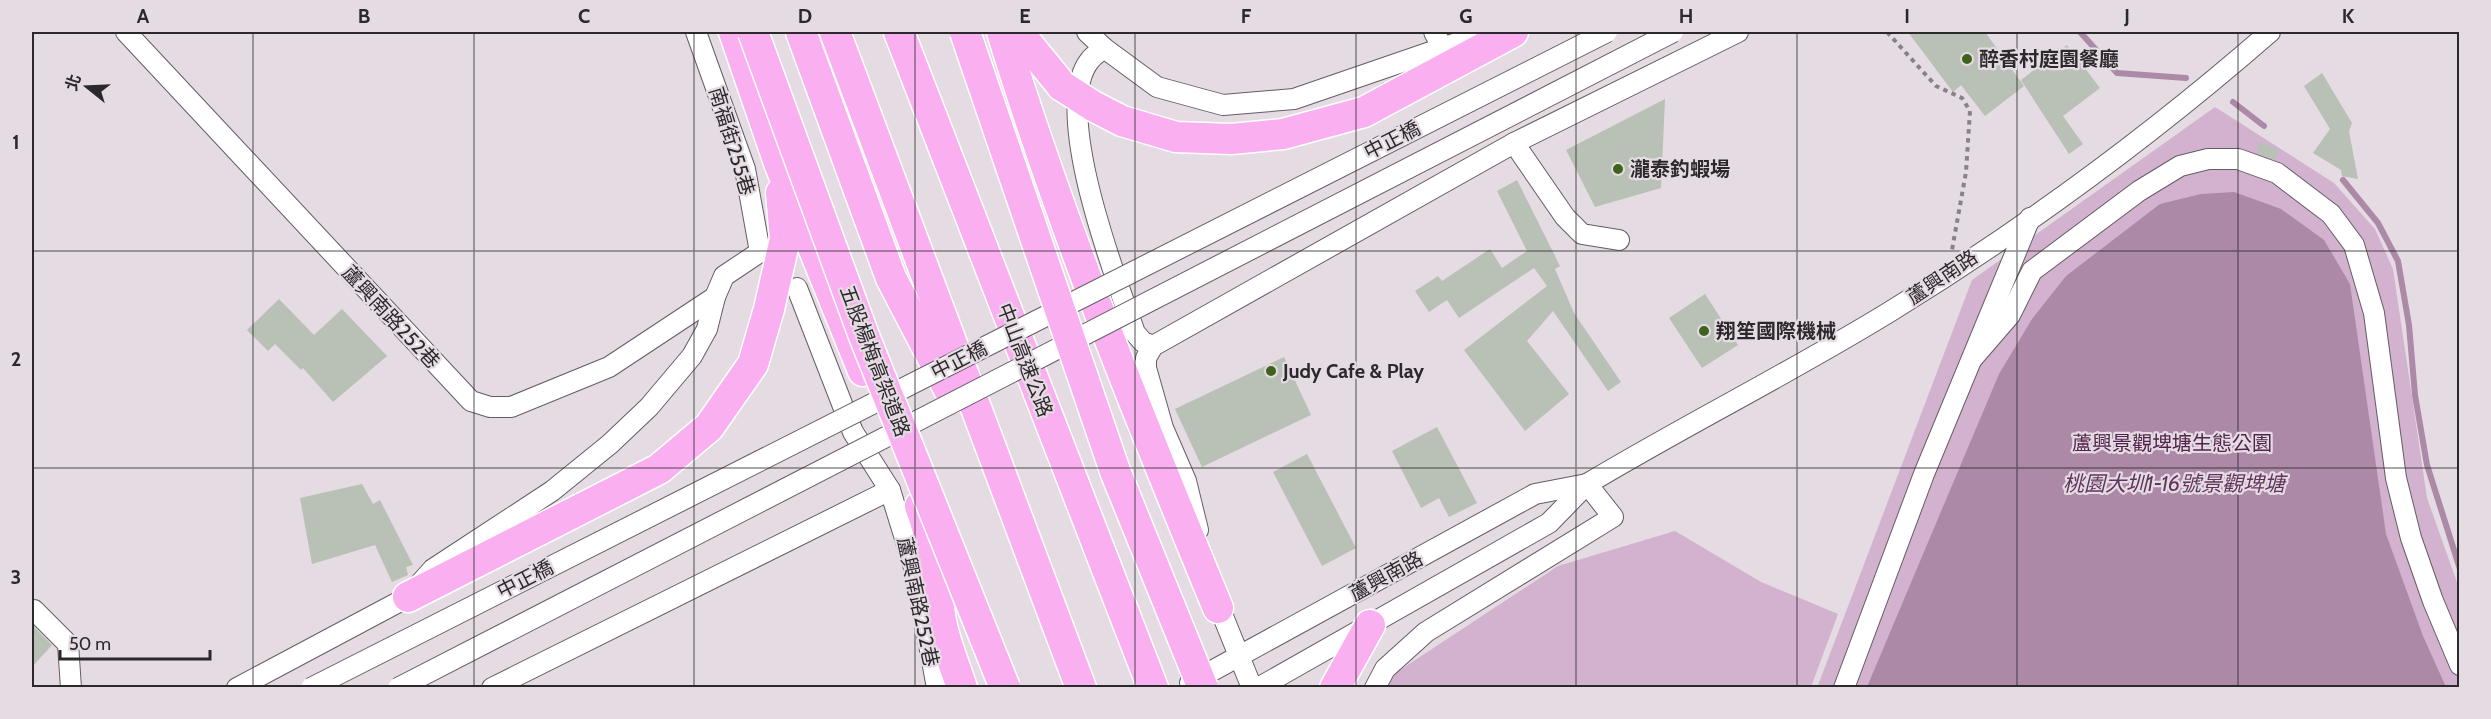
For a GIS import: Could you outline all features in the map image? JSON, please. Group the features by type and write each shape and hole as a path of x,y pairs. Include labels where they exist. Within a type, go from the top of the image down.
{"highway":[{"path":"734,32 779,163 928,527 937,574 941,622 962,687"},
{"name":"五股楊梅高架道路","path":"753,32 864,336 1005,687"},
{"path":"801,32 891,279 1014,513"},
{"path":"835,32 1014,513 1082,687"},
{"name":"中山高速公路","path":"899,32 1153,687"},
{"path":"965,32 1115,471 1196,685"},
{"path":"1002,32 1052,179 1133,399 1218,608"},
{"path":"1018,32 1062,86 1122,121 1176,137 1231,139 1283,135 1364,112 1513,32"},
{"path":"408,597 659,469 709,427 753,364 769,309 785,239 779,163"},
{"path":"1335,687 1370,625"}],"street":[{"name":"蘆興南路252巷","path":"126,32 471,401 490,407 511,407 609,367 715,297"},
{"name":"南福街255巷","path":"696,32 745,169 760,252 724,276 715,297"},
{"path":"1088,32 1104,48 1157,87 1223,105 1294,99 1439,40 1489,32"},
{"name":"中正橋","path":"311,687 1607,32"},
{"name":"中正橋","path":"398,687 1673,32"},
{"path":"1252,687 1218,608 1186,481 1163,428 1146,368 1146,358 1154,346 1514,143 1738,32"},
{"name":"蘆興南路","path":"1258,687 1549,524 1587,484 1890,311 2030,218 2198,94 2270,32"},
{"path":"1104,48 1089,61 1082,78 1077,120 1082,162 1135,333 1143,342 1154,346"},
{"path":"1514,143 1565,217 1582,234 1619,240"},
{"path":"1972,359 2010,315 2032,271 2139,191 2180,166 2208,159 2238,159 2277,173 2331,214 2354,245 2374,313 2396,478 2422,570 2460,665"},
{"path":"1844,687 1924,474 2030,218"},
{"name":"蘆興南路252巷","path":"797,288 852,432 890,490 916,574 937,687"},
{"path":"237,687 408,597 433,569 552,491 649,407 692,356 707,329 715,297"},
{"path":"1376,687 1385,669 1426,632 1612,517 1587,484"},
{"name":"蘆興南路","path":"1196,685 1238,657 1535,494 1587,484"},
{"path":"492,687 890,490"},
{"path":"34,610 68,645 71,687"}],"path":[{"path":"1887,32 1936,86 1962,98 1970,111 1966,172 1951,254"}],"green space":[{"name":"桃園大圳1-16號景觀埤塘","path":"2215,107 2334,183 2375,229 2393,269 2427,498 2459,588 2459,687 1817,688 1972,280"},
{"path":"1675,531 1761,582 1838,614 1811,687 1386,687 1394,674 1558,566"}],"water":[{"name":"桃園大圳1-16號景觀埤塘","path":"2234,192 2281,209 2324,240 2350,284 2386,534 2423,636 2446,687 1867,687 1999,374 2032,319 2066,276 2160,204 2201,194"}],"building":[{"name":"醉香村庭園餐廳","path":"1908,32 1985,32 2024,86 1985,116 1961,85 1953,92"},
{"path":"2067,45 2100,88 2063,116 2083,144 2069,154 2021,80"},
{"path":"2322,73 2352,123 2349,131 2358,179 2342,176 2341,170 2313,153 2330,129 2304,86"},
{"name":"瀧泰釣蝦場","path":"1665,99 1661,188 1595,207 1566,150"},
{"path":"2260,142 2279,150 2275,160 2256,153"},
{"path":"1517,180 1560,266 1555,269 1574,313 1621,382 1608,391 1553,311 1527,341 1569,394 1525,431 1464,350 1547,286 1534,268 1459,318 1447,300 1429,312 1415,291 1438,276 1442,281 1490,249 1502,268 1527,251 1497,191"},
{"name":"翔笙國際機械","path":"1705,294 1738,345 1702,368 1669,318"},
{"path":"279,299 314,335 342,309 387,356 333,402 303,368 301,370 275,344 268,351 247,330"},
{"path":"1284,357 1311,415 1202,467 1175,409"},
{"path":"1437,427 1477,503 1449,517 1439,498 1421,508 1392,451"},
{"path":"1307,454 1356,548 1322,566 1273,472"},
{"path":"362,484 373,504 380,500 413,565 406,567 408,575 392,582 375,545 312,564 300,498"},
{"path":"32,625 52,645 32,667"}],"waterway":[{"path":"2080,32 2117,73 2186,78"},
{"path":"2233,102 2264,126"},
{"path":"2343,180 2378,223 2398,261 2409,325 2415,395 2427,465 2460,569"}],"place":[{"name":"醉香村庭園餐廳","path":"1967,59"},
{"name":"瀧泰釣蝦場","path":"1618,169"},
{"name":"翔笙國際機械","path":"1704,331"},
{"name":"Judy Cafe & Play","path":"1271,371"}],"park label":[{"name":"蘆興景觀埤塘生態公園","path":"2172,443"}]}
